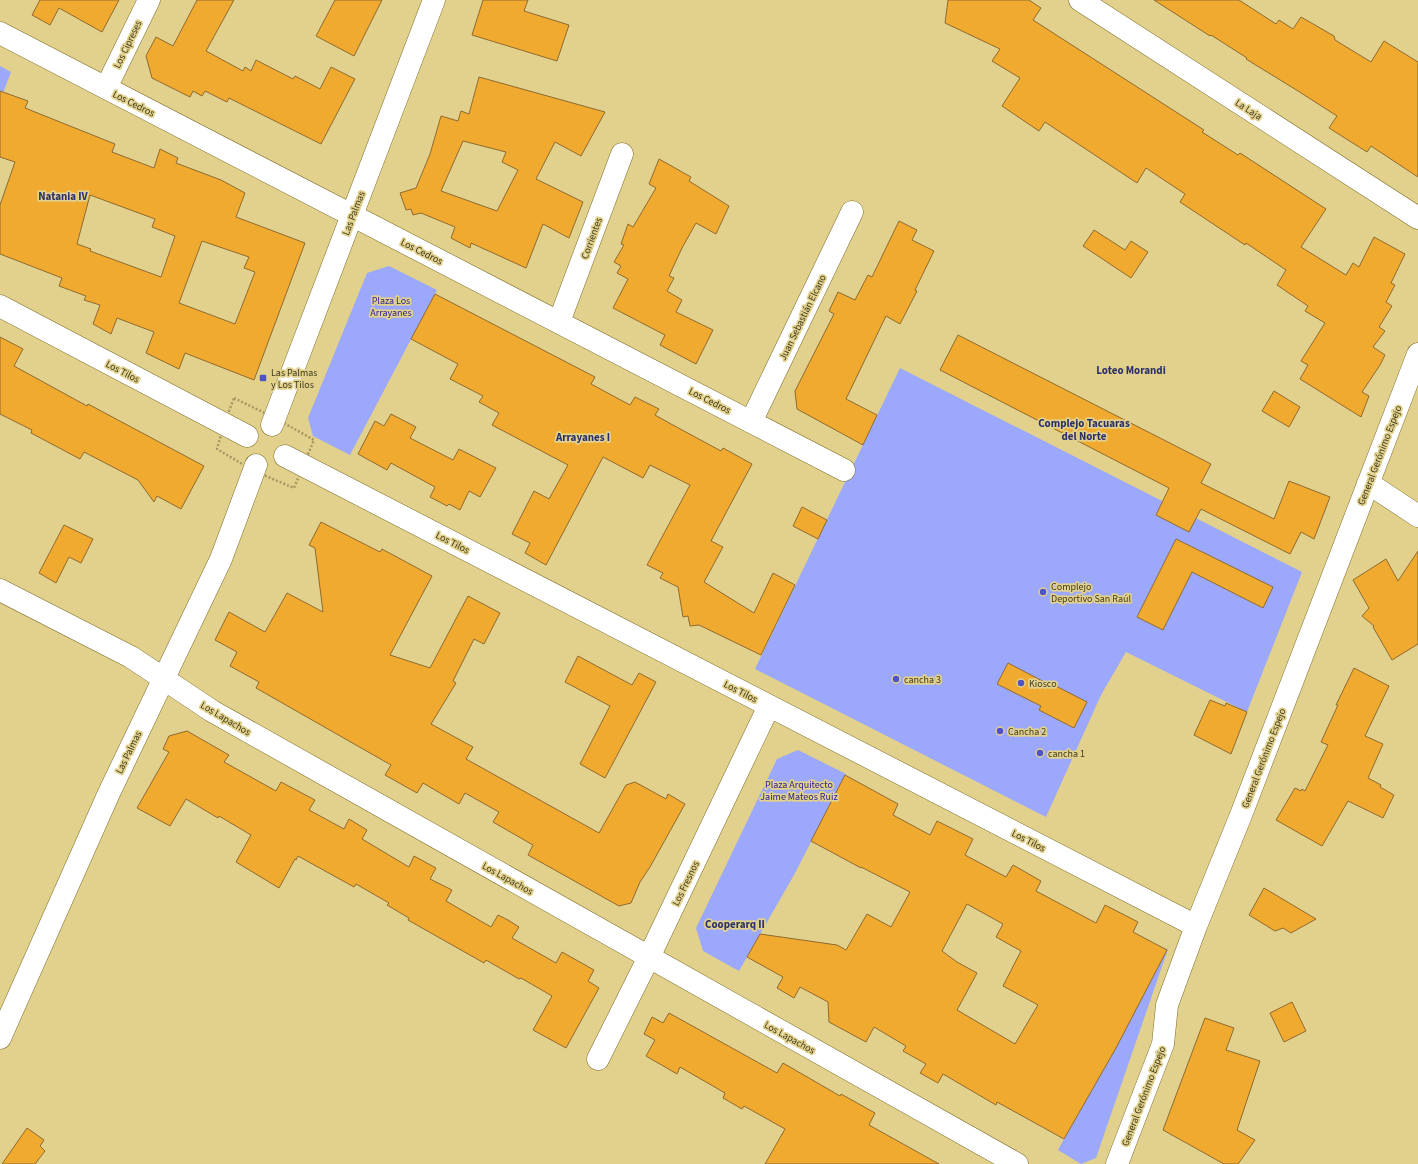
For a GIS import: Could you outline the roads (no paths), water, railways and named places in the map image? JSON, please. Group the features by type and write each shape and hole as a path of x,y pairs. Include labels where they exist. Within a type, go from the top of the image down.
{"street":[{"name":"Los Cipreses","path":"106,88 149,0"},
{"name":"Las Palmas","path":"272,425 434,0"},
{"name":"La Laja","path":"1080,0 1418,218"},
{"name":"Los Cedros","path":"0,33 844,470"},
{"name":"Corrientes","path":"559,322 622,154"},
{"name":"Juan Sebastián Elcano","path":"751,422 852,212"},
{"name":"Los Tilos","path":"0,306 247,436"},
{"name":"General Gerónimo Espejo","path":"1117,1164 1163,1044 1168,1005 1196,926 1241,815 1418,354"},
{"path":"272,425 284,434 287,441 285,456 276,465 263,467 256,465 250,460 246,452 244,444 247,436 258,426 272,425"},
{"name":"Los Tilos","path":"285,456 1196,926"},
{"name":"Las Palmas","path":"0,1038 109,792 221,559 256,465"},
{"path":"1368,484 1418,516"},
{"name":"Los Lapachos","path":"0,590 131,656 212,711 1017,1164"},
{"name":"Los Fresnos","path":"598,1059 649,957 769,706"}],"place":[{"name":"Las Palmas y Los Tilos","path":"263,378"},
{"name":"Complejo Deportivo San Raúl","path":"1043,592"},
{"name":"cancha 3","path":"896,679"},
{"name":"Kiosco","path":"1021,683"},
{"name":"Cancha 2","path":"1000,731"},
{"name":"cancha 1","path":"1040,753"}],"district":[{"name":"Natania IV","path":"63,196"},
{"name":"Loteo Morandi","path":"1131,370"},
{"name":"Complejo Tacuaras del Norte","path":"1084,429"},
{"name":"Arrayanes I","path":"583,437"},
{"name":"Cooperarq II","path":"735,924"}],"park label":[{"name":"Plaza Los Arrayanes","path":"391,306"},
{"name":"Plaza Arquitecto Jaime Mateos Ruiz","path":"799,790"}]}
